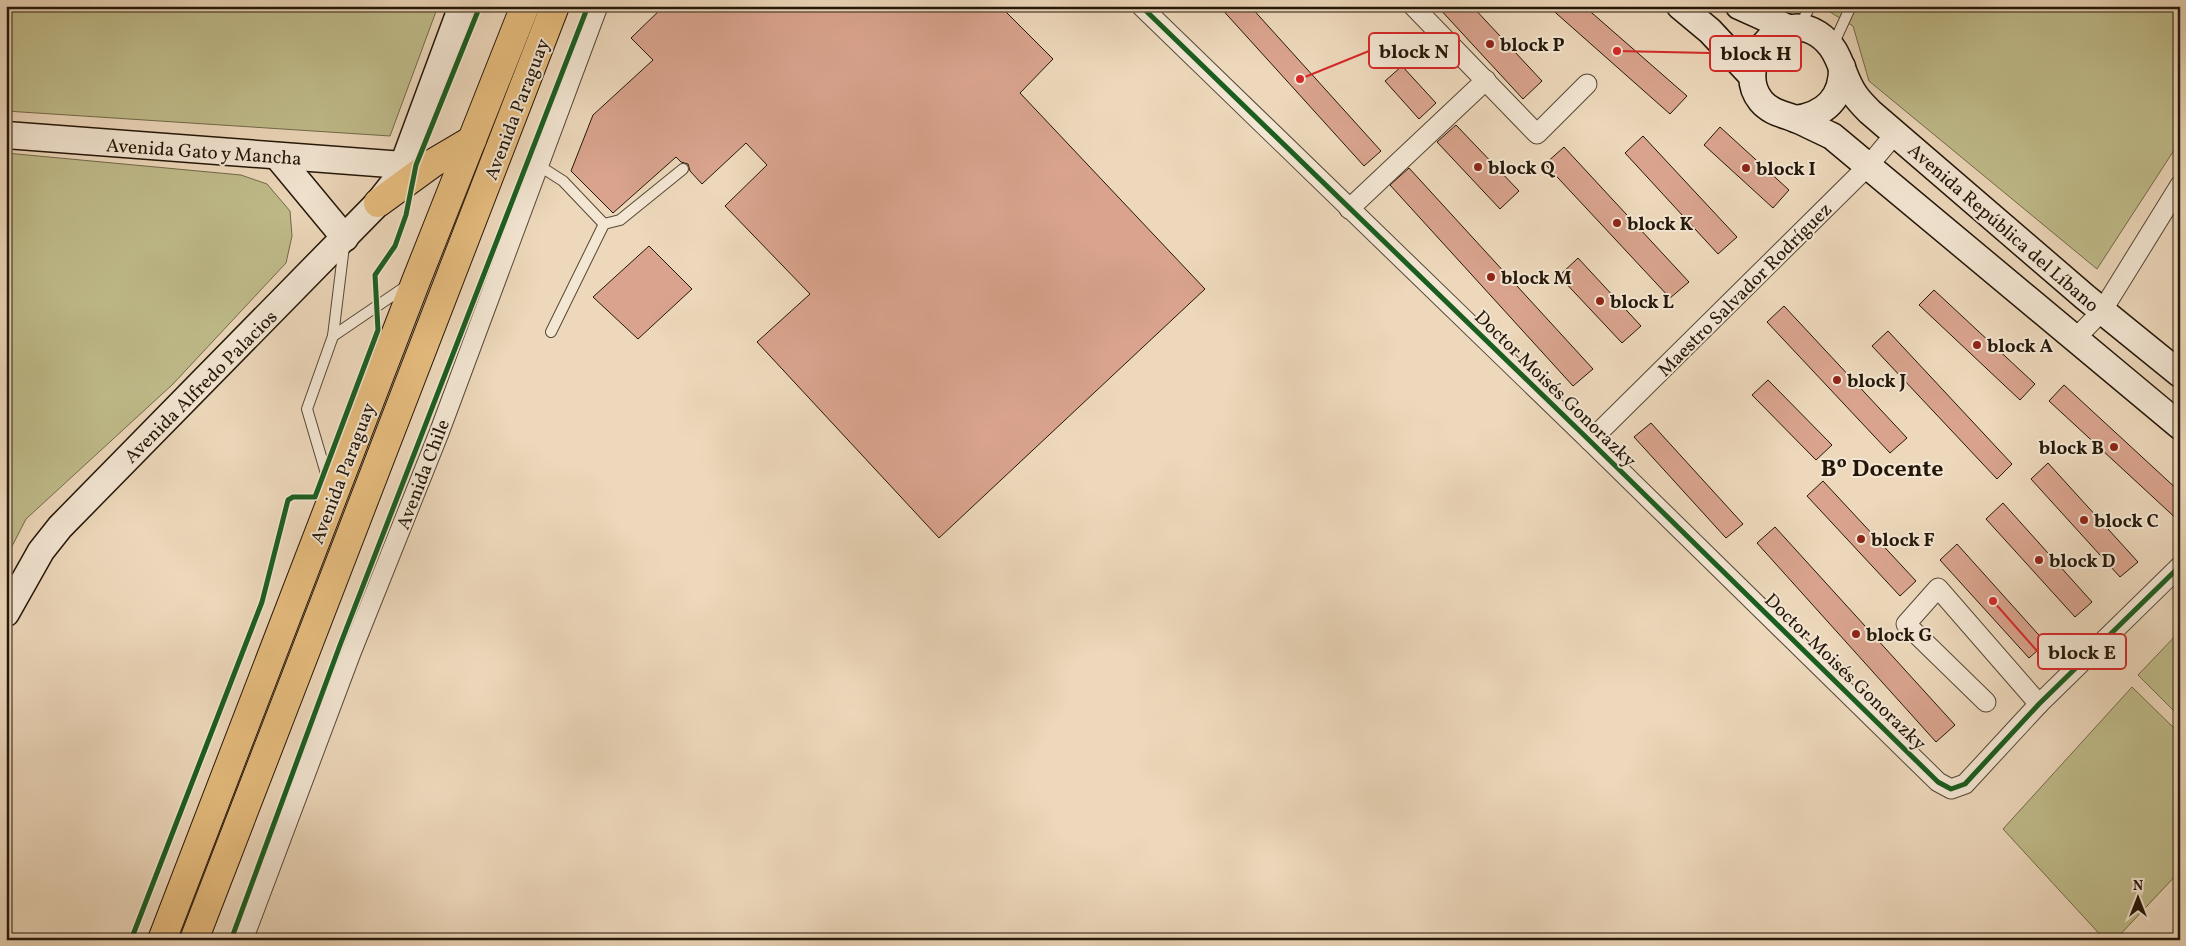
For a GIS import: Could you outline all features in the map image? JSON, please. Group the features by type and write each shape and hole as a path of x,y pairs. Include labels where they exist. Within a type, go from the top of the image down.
{"main road":[{"name":"Avenida Paraguay","path":"162,940 416,281 525,6"},
{"name":"Avenida Paraguay","path":"194,940 555,6"},
{"path":"378,203 433,163 472,140"},
{"path":"403,165 433,163"}],"street":[{"name":"Avenida Alfredo Palacios","path":"6,613 41,551 60,527 378,203 403,165 462,6"},
{"name":"Avenida Chile","path":"243,940 351,653 439,433 598,6"},
{"name":"Doctor Moisés Gonorazky","path":"1141,6 1590,441 1938,782 1951,789 1965,784 2039,704"},
{"path":"1413,6 1537,134 1588,84"},
{"path":"1680,6 1710,31 1752,76"},
{"path":"1739,6 1799,21 1816,33 1837,57 1842,78 1837,96 1826,108 1809,117 1795,119 1779,115 1762,101 1754,89 1752,76 1756,55 1765,42 1781,30 1799,21"},
{"name":"Avenida República del Líbano","path":"1837,57 1854,95 1895,134 2102,311 2180,374"},
{"path":"1349,208 1486,80"},
{"name":"Avenida República del Líbano","path":"1795,119 1832,136 1869,165 2180,426"},
{"name":"Maestro Salvador Rodríguez","path":"1590,441 1869,165 1895,134"},
{"name":"Avenida Gato y Mancha","path":"6,135 403,165"},
{"path":"277,156 345,238"},
{"path":"2075,339 2102,311 2180,185"},
{"path":"1986,702 1906,624 1938,588 2039,704 2180,566"}],"lane":[{"path":"1837,57 1851,6"},
{"path":"538,166 563,181 604,224"},
{"path":"551,332 604,224 620,220 683,169"},
{"path":"333,497 306,409 333,336 345,238"},
{"path":"333,336 369,310 416,281"}],"shaded area":[{"path":"6,6 438,6 390,136 6,111"},
{"path":"1820,6 2180,6 2180,141 2097,269 1869,81 1853,26"},
{"path":"6,153 241,175 267,184 290,211 292,236 286,263 173,384 26,519 6,558"},
{"path":"2180,631 2180,717 2138,675"},
{"path":"2132,687 2180,734 2180,871 2115,940 2105,940 2003,829"}],"building":[{"path":"664,6 1000,6 1053,59 1020,93 1205,289 939,538 757,342 810,294 725,206 767,165 746,143 702,184 690,171 688,164 681,162 676,157 613,213 571,171 593,115 653,60 631,38"},
{"path":"1219,6 1250,6 1381,151 1364,166"},
{"name":"block P","path":"1437,6 1472,6 1542,81 1523,99"},
{"path":"1548,6 1584,6 1687,96 1670,114"},
{"path":"1402,66 1436,103 1419,119 1385,81"},
{"name":"block Q","path":"1456,125 1519,191 1500,209 1437,142"},
{"name":"block I","path":"1720,127 1789,190 1773,208 1704,145"},
{"path":"1643,136 1737,237 1718,254 1625,153"},
{"name":"block K","path":"1564,147 1689,282 1670,298 1545,164"},
{"name":"block M","path":"1409,168 1593,369 1573,386 1390,185"},
{"path":"649,246 692,289 638,339 593,297"},
{"name":"block L","path":"1578,258 1641,326 1622,343 1559,276"},
{"name":"block A","path":"1934,290 2035,384 2020,400 1919,305"},
{"name":"block J","path":"1784,306 1907,438 1890,453 1767,322"},
{"path":"1888,331 2012,464 1997,479 1872,346"},
{"path":"1768,380 1832,445 1816,460 1752,395"},
{"name":"block B","path":"2064,385 2180,492 2180,522 2049,401"},
{"path":"1651,423 1743,524 1726,538 1634,437"},
{"name":"block C","path":"2048,463 2138,562 2120,577 2031,479"},
{"name":"block F","path":"1823,481 1916,581 1900,596 1807,496"},
{"name":"block D","path":"2003,503 2092,602 2075,617 1986,519"},
{"name":"block G","path":"1775,527 1955,725 1936,742 1757,543"},
{"path":"1957,544 2046,643 2029,658 1940,560"}],"cycle path":[{"path":"131,940 262,602 288,500 293,497 315,497 378,330 375,275 395,246 406,215 416,165 480,6"},
{"path":"231,940 340,645 588,6"},
{"path":"1141,6 1590,441 1938,782 1951,789 1965,784 2039,704 2180,566"}],"place":[{"name":"block P","path":"1490,44"},
{"name":"block H","path":"1617,51"},
{"name":"block N","path":"1300,79"},
{"name":"block Q","path":"1478,167"},
{"name":"block I","path":"1746,168"},
{"name":"block K","path":"1617,223"},
{"name":"block M","path":"1491,277"},
{"name":"block L","path":"1600,301"},
{"name":"block A","path":"1977,345"},
{"name":"block J","path":"1837,380"},
{"name":"block B","path":"2114,447"},
{"name":"block C","path":"2084,520"},
{"name":"block F","path":"1861,539"},
{"name":"block D","path":"2039,560"},
{"name":"block E","path":"1993,601"},
{"name":"block G","path":"1856,634"}],"district":[{"name":"Bº Docente","path":"1882,468"}]}
